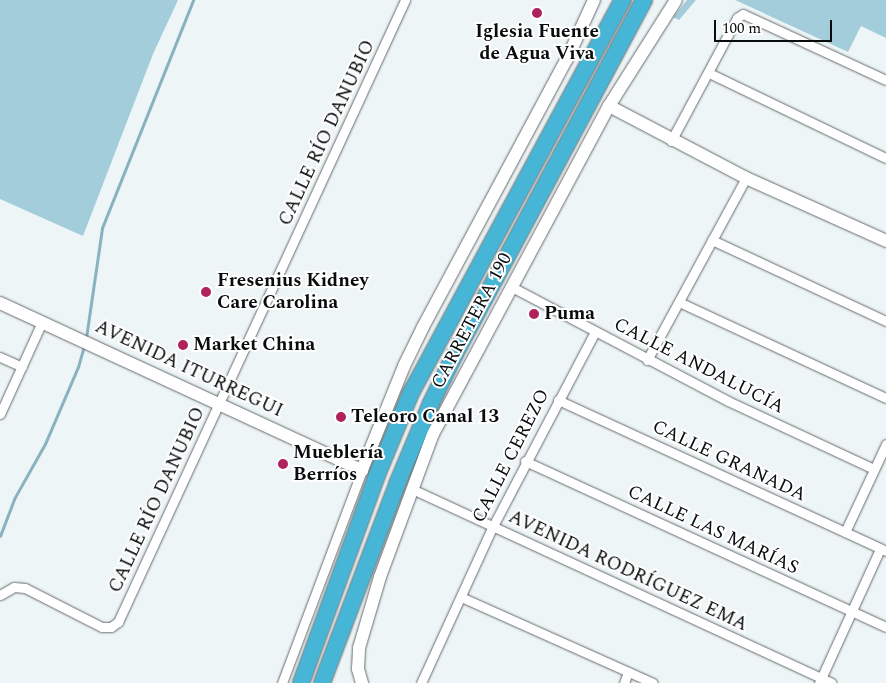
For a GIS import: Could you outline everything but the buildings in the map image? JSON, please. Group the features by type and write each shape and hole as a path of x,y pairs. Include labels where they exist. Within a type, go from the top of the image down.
{"highway":[{"path":"301,683 377,475 411,393 623,0"},
{"path":"322,683 397,484 431,403 459,345 644,0"}],"street":[{"name":"CALLE RÍO DANUBIO","path":"0,595 14,587 25,588 102,627 111,627 118,622 405,0"},
{"path":"282,683 362,470 404,366 423,327 567,59 594,0"},
{"name":"CARRETERA 190","path":"362,683 358,669 358,648 380,577 412,489 441,418 608,106 676,0"},
{"path":"671,140 738,18 743,14 749,15 886,80"},
{"path":"709,73 886,158"},
{"path":"608,106 746,178 886,241"},
{"path":"647,360 746,178"},
{"path":"712,240 886,322"},
{"name":"CALLE ANDALUCÍA","path":"512,287 647,360 728,401 874,469"},
{"path":"679,302 886,398"},
{"name":"AVENIDA ITURREGUI","path":"0,303 362,470"},
{"path":"0,414 42,322"},
{"name":"CALLE CEREZO","path":"421,683 525,461 595,332"},
{"path":"0,357 22,367"},
{"name":"CALLE GRANADA","path":"558,400 883,550"},
{"path":"845,532 886,444"},
{"name":"CALLE LAS MARÍAS","path":"525,461 886,627"},
{"name":"AVENIDA RODRÍGUEZ EMA","path":"412,489 820,681 831,683"},
{"path":"820,681 883,550"},
{"path":"462,596 653,683"},
{"path":"624,683 628,672"}],"shaded area":[{"path":"0,0 178,0 153,54 83,236 0,199"},
{"path":"687,0 696,0 679,20 673,17"},
{"path":"735,0 886,0 886,38 861,26 848,52"}],"waterway":[{"path":"86,338 102,228 193,0"},
{"path":"0,536 14,499 45,444 78,367 84,346"}],"place":[{"name":"Iglesia Fuente de Agua Viva","path":"537,13"},
{"name":"Fresenius Kidney Care Carolina","path":"206,292"},
{"name":"Puma","path":"534,314"},
{"name":"Market China","path":"183,345"},
{"name":"Teleoro Canal 13","path":"341,417"},
{"name":"Mueblería Berríos","path":"283,464"}]}
